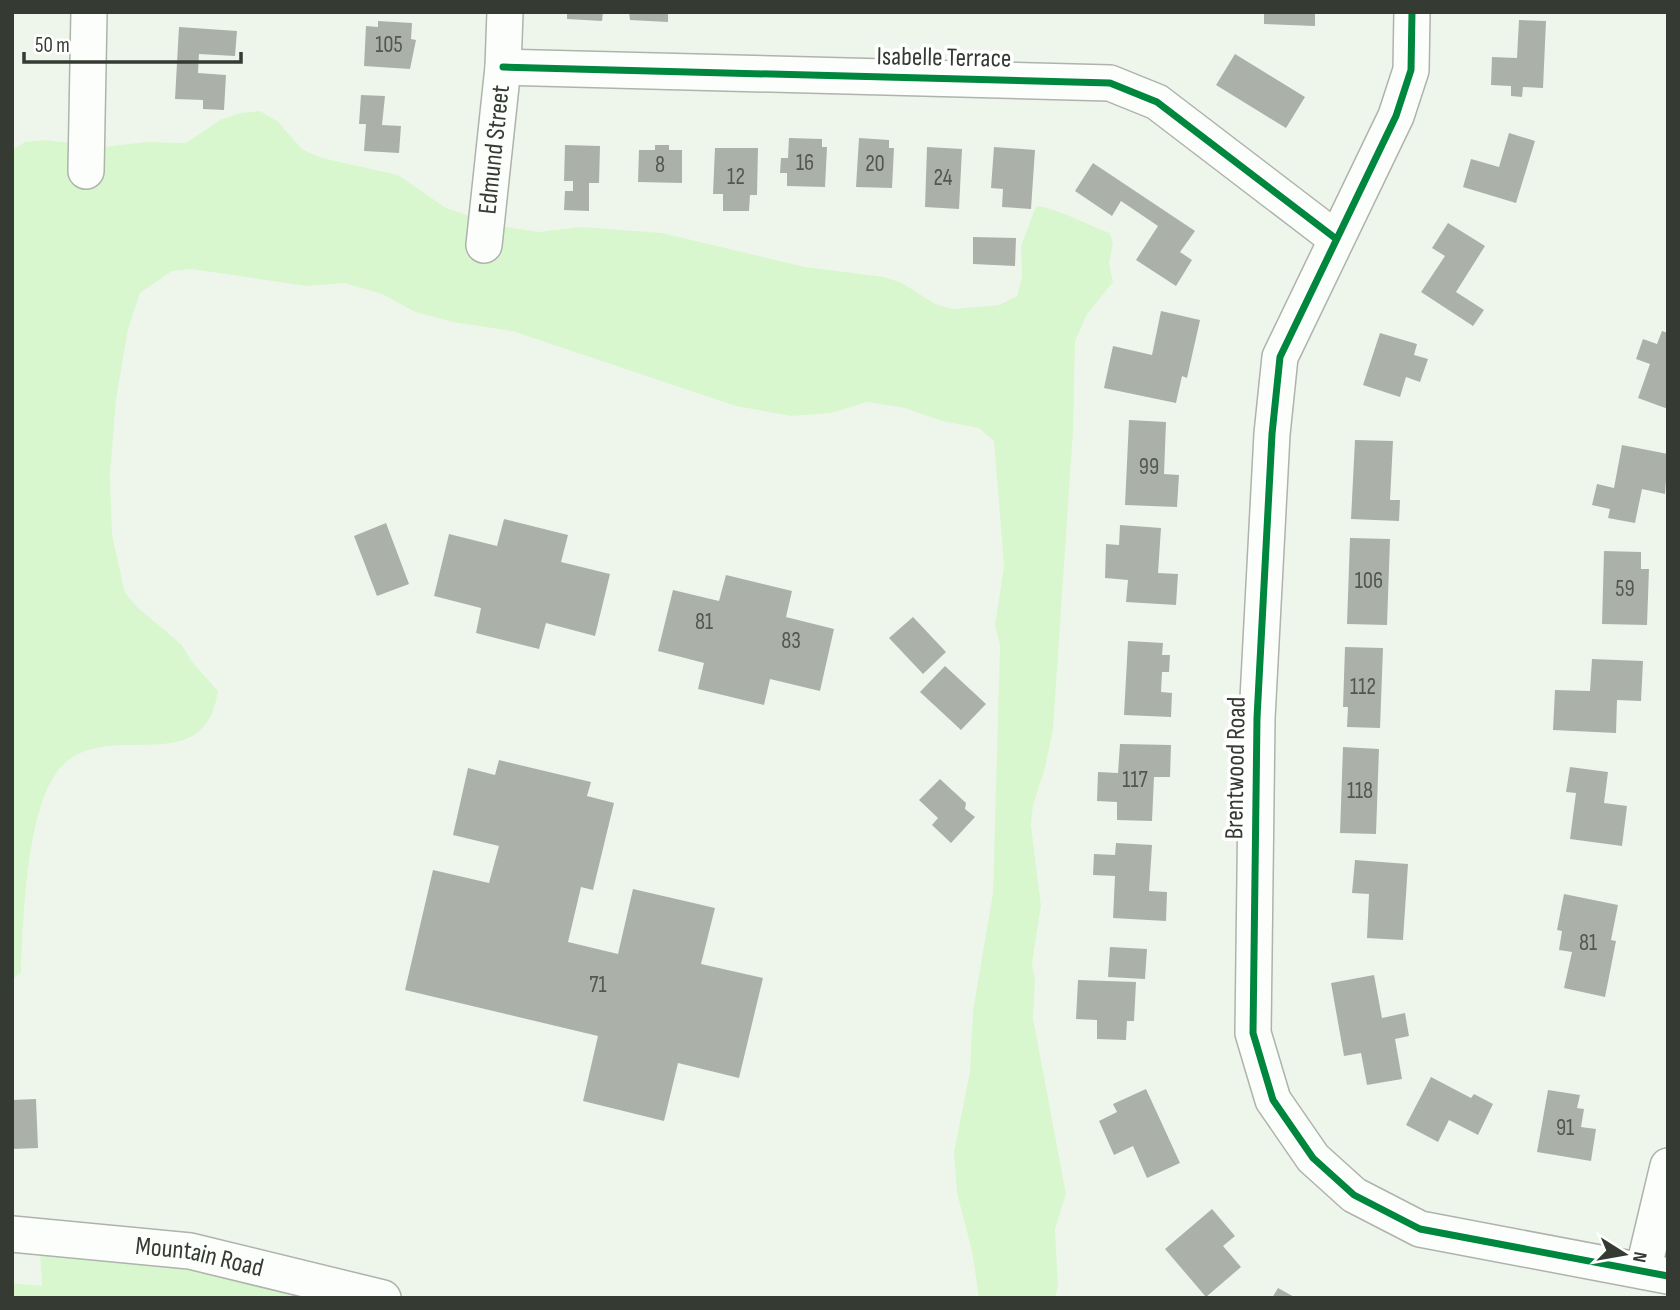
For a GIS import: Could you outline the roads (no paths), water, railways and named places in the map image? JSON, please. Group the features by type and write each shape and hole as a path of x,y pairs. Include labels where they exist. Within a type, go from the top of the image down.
{"street":[{"path":"86,171 89,12"},
{"name":"Edmund Street","path":"484,246 503,67 505,12"},
{"name":"Brentwood Road","path":"1412,12 1411,70 1396,116 1335,237 1280,357 1272,434 1257,718 1253,1033 1273,1100 1313,1158 1354,1195 1420,1229 1655,1273"},
{"name":"Isabelle Terrace","path":"503,67 1110,83 1157,102 1335,237"},
{"path":"1655,1273 1668,1167"},
{"name":"Mountain Road","path":"12,1234 190,1251 383,1298"}]}
